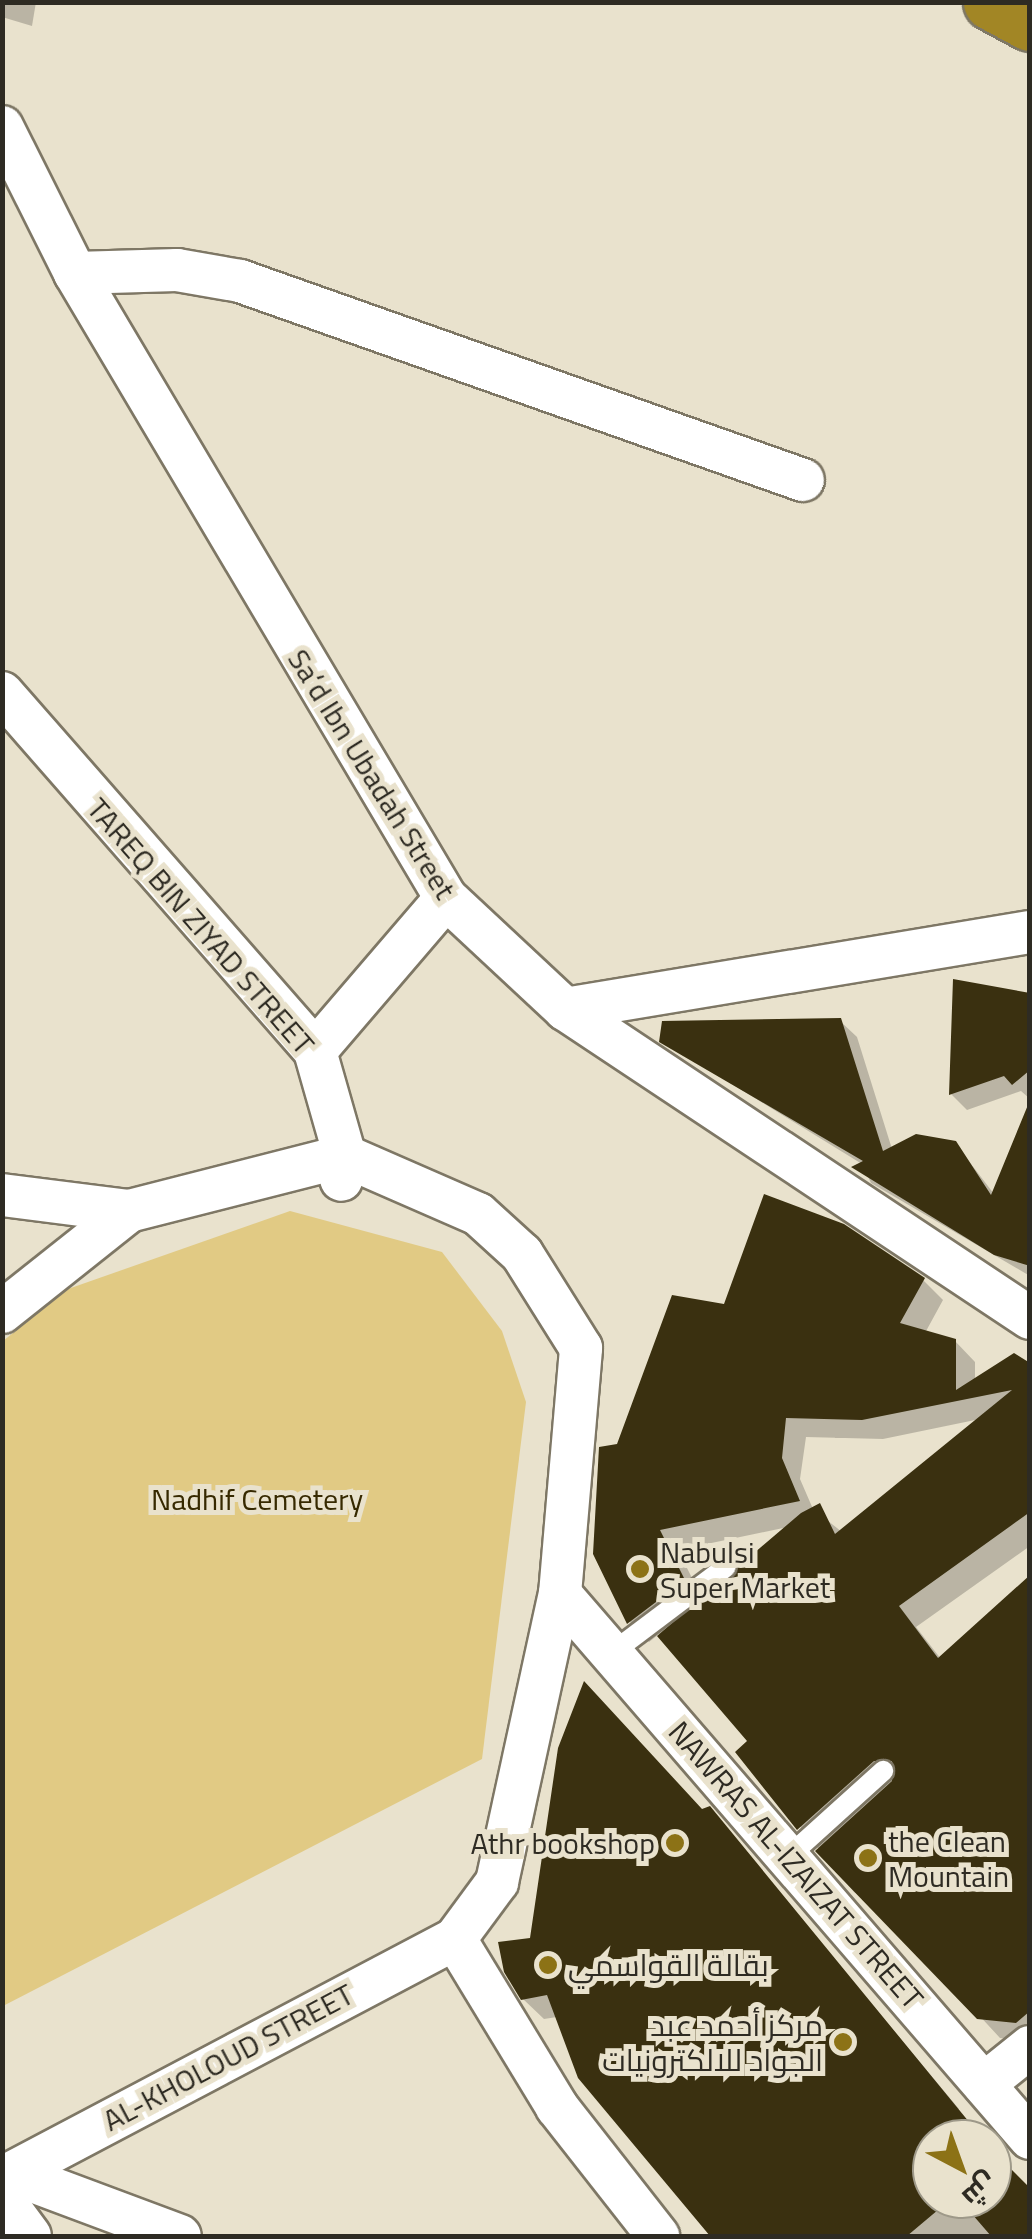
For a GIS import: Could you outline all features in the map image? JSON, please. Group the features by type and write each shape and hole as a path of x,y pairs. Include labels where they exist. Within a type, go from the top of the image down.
{"highway":[{"path":"991,2 1030,22"}],"street":[{"name":"Saʻd Ibn Ubadah Street","path":"2,127 75,273 446,898 566,1008 1024,1310"},
{"path":"75,273 177,270 240,281 803,480"},
{"name":"TAREQ BIN ZIYAD STREET","path":"2,692 315,1051 332,1168"},
{"path":"315,1051 446,898"},
{"path":"566,1008 1030,932"},
{"path":"2,1195 128,1211 332,1168 478,1214 565,1316 576,1388 560,1594 510,1838 483,1911 455,1939 557,2107 658,2236"},
{"path":"2,1312 128,1211"},
{"name":"NAWRAS AL-IZAIZAT STREET","path":"560,1594 1030,2138"},
{"name":"AL-KHOLOUD STREET","path":"6,2183 455,1939"},
{"path":"984,2084 1030,2047"},
{"path":"6,2183 30,2236"},
{"path":"6,2183 180,2236"}],"lane":[{"path":"613,1652 726,1567"},
{"path":"789,1856 883,1771"}],"green space":[{"name":"Nadhif Cemetery","path":"290,1211 442,1252 502,1331 526,1402 482,1759 3,2006 3,1341 68,1289"}],"building":[{"path":"953,979 1030,993 1030,1070 1012,1085 1004,1076 949,1095"},
{"path":"841,1018 883,1151 916,1134 956,1141 991,1195 1030,1100 1030,1266 994,1255 851,1167 863,1161 659,1042 662,1021"},
{"path":"764,1194 844,1224 925,1278 900,1323 956,1339 956,1390 1014,1353 1030,1363 1030,1512 899,1606 938,1658 1030,1575 1030,2011 1016,2023 977,2019 815,1851 892,1781 892,1761 874,1761 797,1830 735,1752 747,1741 657,1636 801,1513 820,1503 835,1534 1012,1390 862,1420 786,1418 782,1458 800,1501 660,1530 685,1580 627,1624 593,1554 599,1447 617,1444 672,1295 724,1304"},
{"path":"584,1681 702,1809 710,1806 967,2119 912,2119 912,2219 927,2219 907,2236 710,2236 578,2078 547,1995 521,2000 504,1972 498,1942 530,1938 558,1748"},
{"path":"1012,2170 1030,2188 1030,2236 991,2236 976,2219 1012,2219"}],"place":[{"name":"Nabulsi Super Market","path":"640,1569"},
{"name":"Athr bookshop","path":"675,1843"},
{"name":"the Clean Mountain","path":"868,1858"},
{"name":"بقالة القواسمي","path":"548,1965"},
{"name":"مركز أحمد عبد الجواد للالكترونيات","path":"843,2042"}]}
